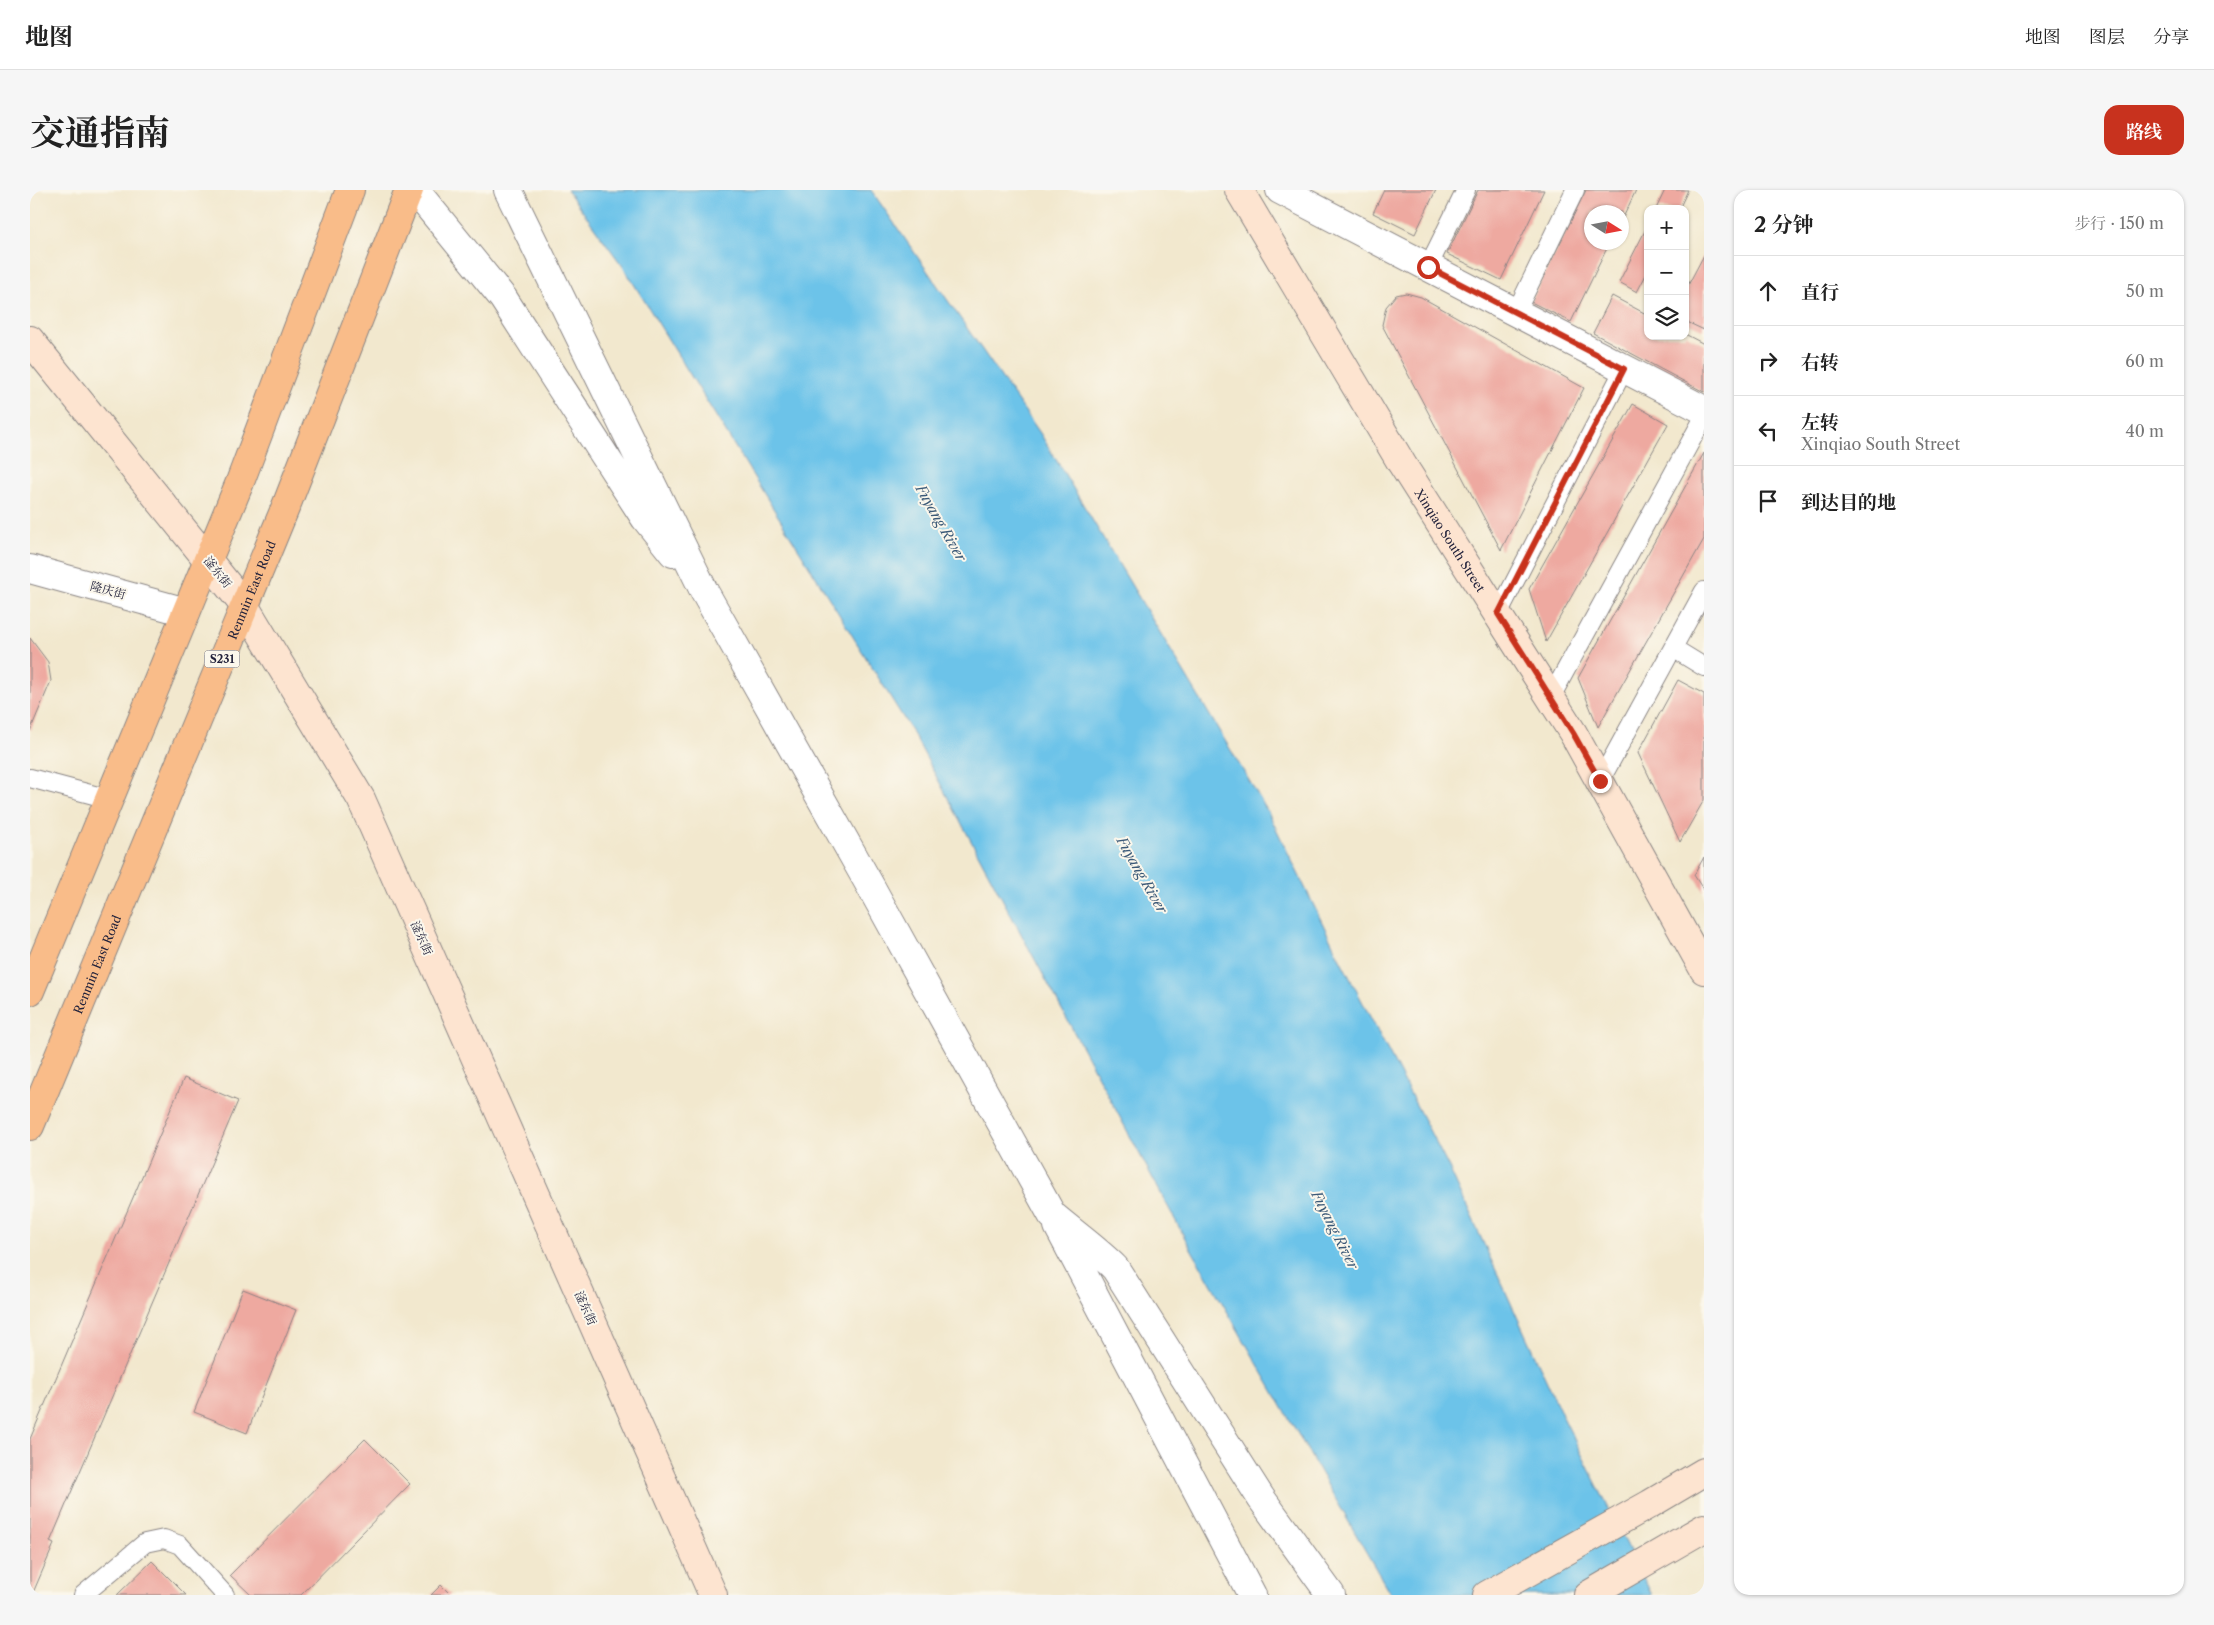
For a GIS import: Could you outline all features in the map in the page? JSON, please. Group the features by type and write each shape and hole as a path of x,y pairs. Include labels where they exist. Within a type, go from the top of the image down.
{"main road":[{"path":"30,991 240,482 350,190"},
{"name":"Renmin East Road","path":"30,1126 288,501 409,190"}],"street":[{"path":"415,190 503,298 645,518 704,592"},
{"path":"508,190 704,592 868,880 1052,1215 1252,1595"},
{"name":"Xinqiao South Street","path":"1239,190 1402,464 1551,697 1600,781 1704,970"},
{"path":"1280,190 1704,410"},
{"name":"滏东街","path":"30,340 244,605 361,800 713,1595"},
{"name":"隆庆街","path":"30,569 186,612"},
{"path":"1052,1215 1077,1237 1100,1253 1115,1268 1261,1498 1330,1595"},
{"path":"1487,1595 1693,1478"},
{"path":"1588,1595 1704,1528"}],"lane":[{"path":"1428,267 1466,190"},
{"path":"1516,312 1575,190"},
{"path":"1498,614 1624,369"},
{"path":"1551,697 1704,417"},
{"path":"1600,781 1704,591"},
{"path":"1673,648 1704,666"},
{"path":"30,778 109,799"},
{"path":"83,1595 145,1543 164,1539 180,1545 225,1595"}],"water":[{"name":"Fuyang River","path":"567,190 871,190 1040,433 1268,812 1339,957 1450,1170 1563,1417 1652,1595 1391,1595 1186,1240 914,735 624,268"}],"building":[{"path":"1384,190 1436,190 1415,234 1373,213"},
{"path":"1478,190 1544,190 1501,280 1447,254"},
{"path":"1586,190 1636,190 1629,205 1584,205 1584,250 1606,250 1571,322 1531,302"},
{"path":"1665,190 1688,190 1681,205 1658,205"},
{"path":"1644,233 1644,279 1637,292 1619,282"},
{"path":"1704,255 1704,330 1689,323 1689,283"},
{"path":"1406,293 1421,297 1584,388 1501,550 1382,325 1386,307 1396,295"},
{"path":"1612,296 1644,313 1644,340 1689,340 1689,336 1704,344 1704,392 1593,333"},
{"path":"1633,404 1668,424 1546,642 1529,589"},
{"path":"1704,453 1704,539 1598,727 1578,678"},
{"path":"30,638 48,662 51,681 30,731"},
{"path":"1678,680 1704,694 1704,800 1680,842 1638,753"},
{"path":"1704,857 1704,891 1694,875"},
{"path":"184,1078 238,1101 50,1542 54,1544 32,1595 30,1595 30,1439"},
{"path":"243,1289 296,1310 247,1433 194,1412"},
{"path":"365,1439 410,1484 301,1595 251,1595 230,1575"},
{"path":"152,1561 186,1595 117,1595"},
{"path":"441,1585 451,1595 431,1595"}],"route":[{"path":"1428,267 1624,369 1498,614 1573,733 1600,781"}]}
